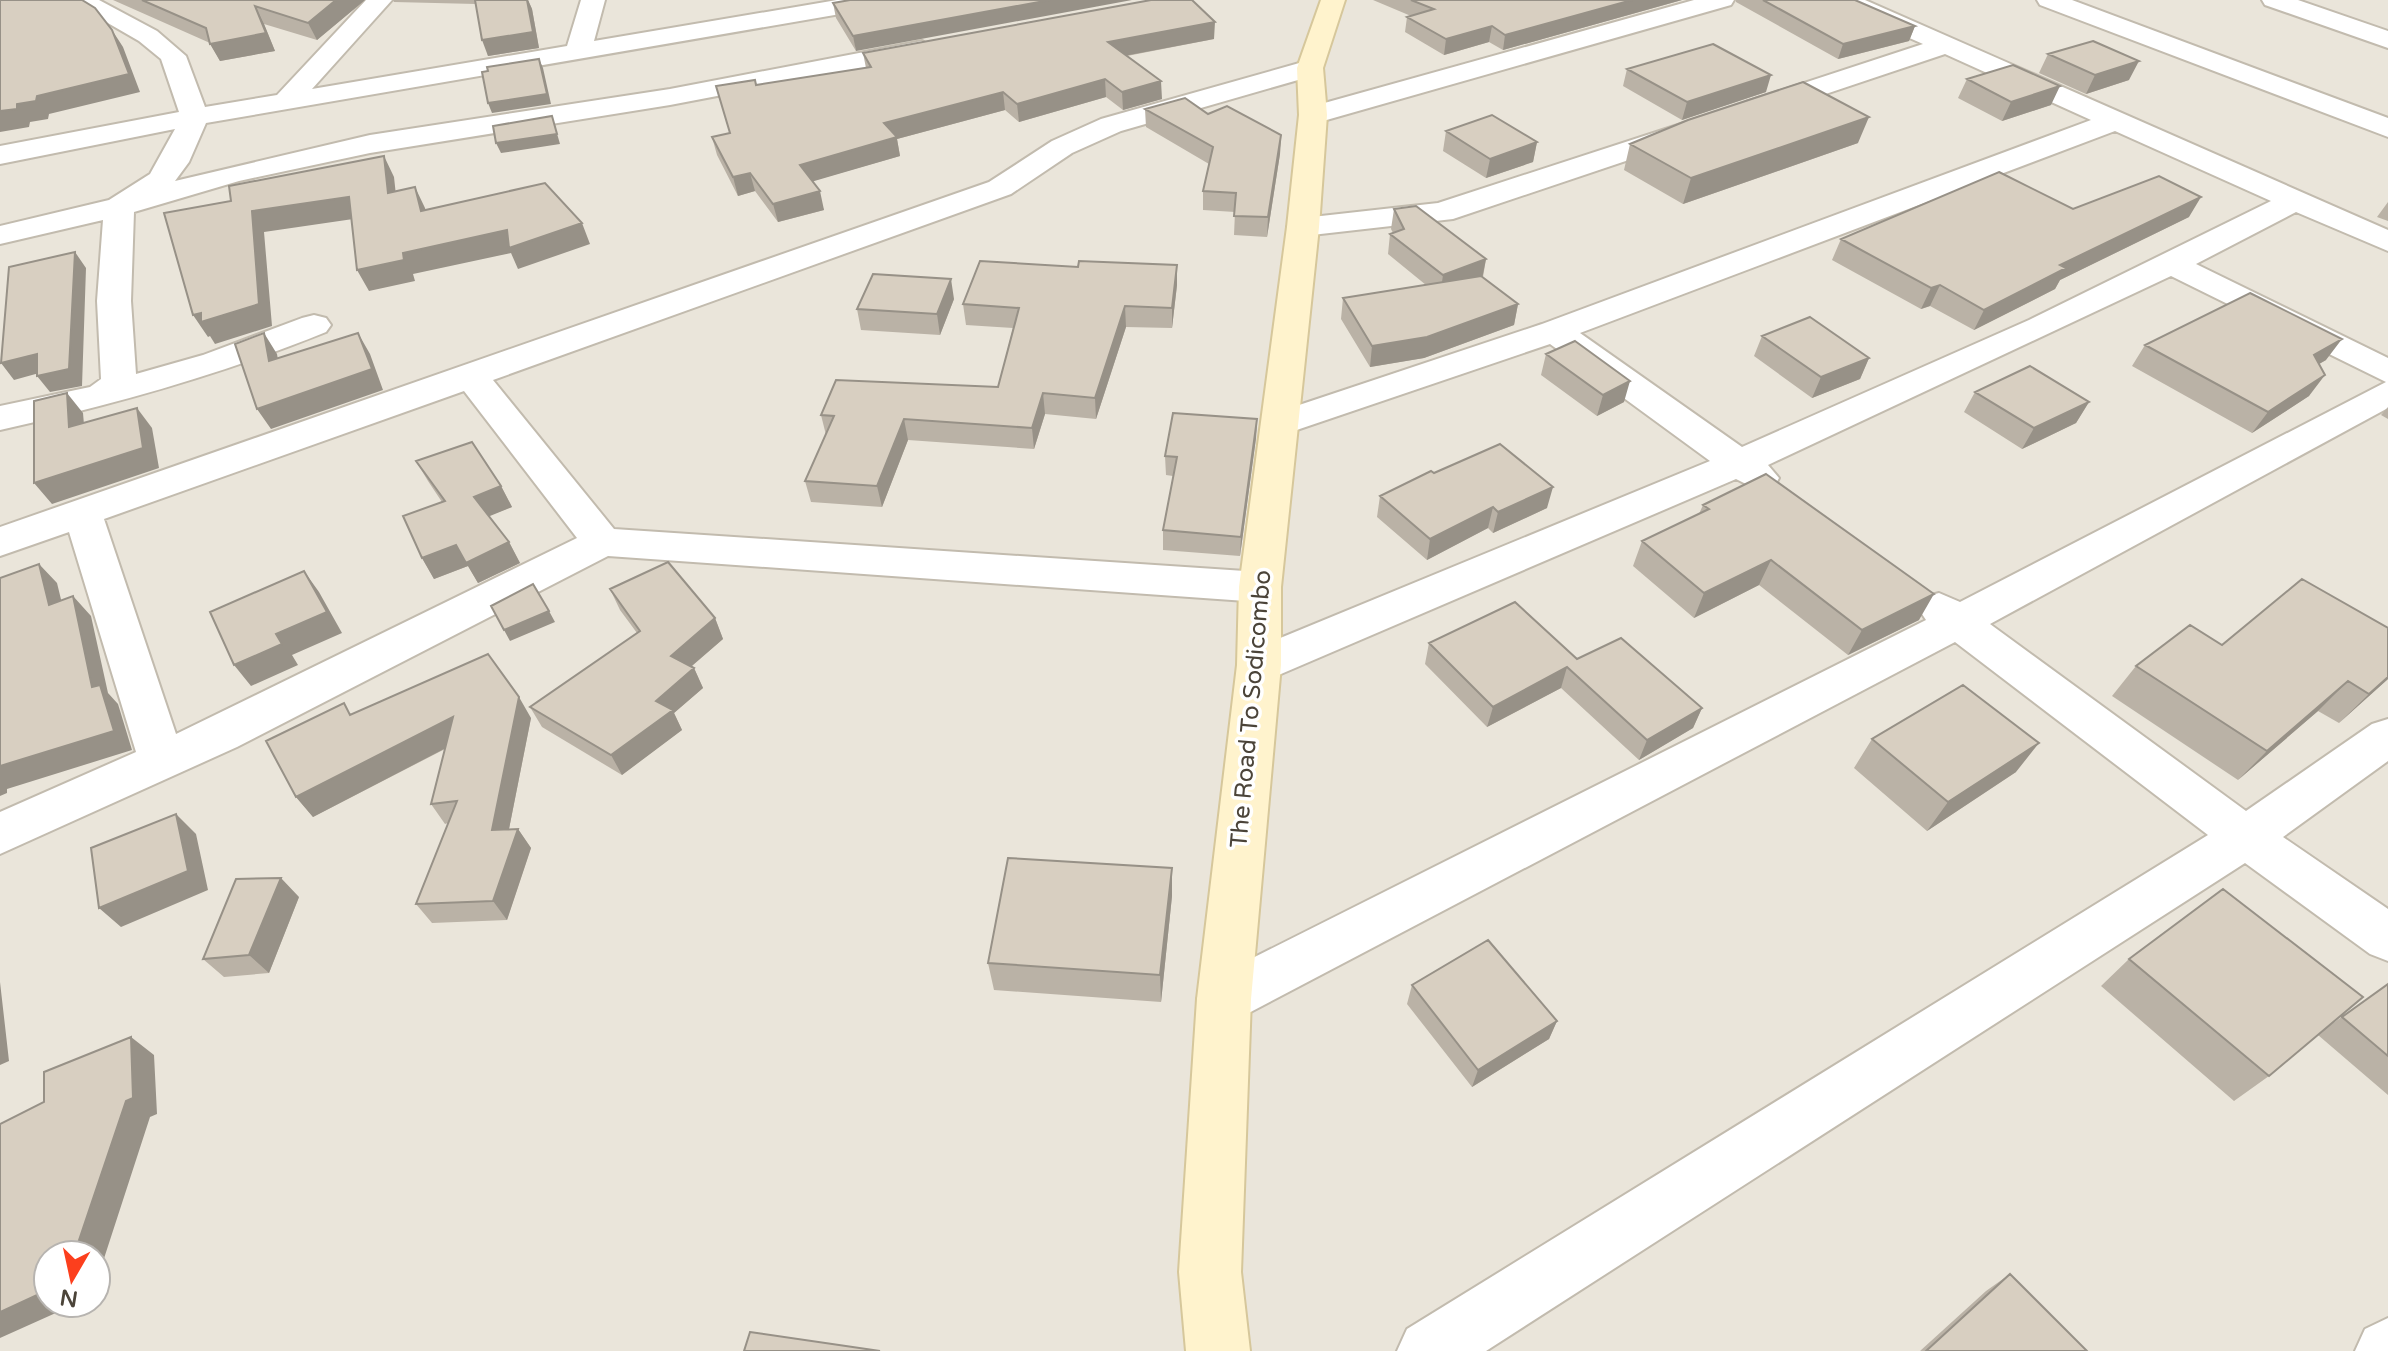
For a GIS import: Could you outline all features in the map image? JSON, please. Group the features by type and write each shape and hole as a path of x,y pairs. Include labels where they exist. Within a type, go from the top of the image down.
{"main road":[{"path":"1310,68 1333,0"},
{"name":"The Road To Sodicombo","path":"1218,1351 1210,1272 1224,999 1259,665 1260,587 1303,227 1313,115 1310,68"}],"street":[{"path":"80,0 148,36 173,56 195,117 162,183 119,207"},
{"path":"285,102 380,0"},
{"path":"578,51 593,0"},
{"path":"0,155 195,117 881,0"},
{"path":"1313,115 1722,0"},
{"path":"1844,0 2388,242"},
{"path":"2049,0 2371,123"},
{"path":"2274,0 2388,40"},
{"path":"0,235 119,207 233,174 370,144 670,97 952,44"},
{"path":"1303,227 1442,212 1947,45"},
{"path":"0,542 1000,188 1062,147 1111,125 1310,68"},
{"path":"1279,424 1554,331 2115,121"},
{"path":"1259,665 1742,464 2173,265 2295,201"},
{"path":"113,390 119,382 114,301 119,207"},
{"path":"2173,265 2388,372"},
{"path":"0,418 168,378 242,355 314,325"},
{"path":"1554,331 1793,501"},
{"path":"471,376 602,542"},
{"path":"1224,999 1958,622 2388,393"},
{"path":"82,511 162,761"},
{"path":"0,834 162,761 602,542 1260,587"},
{"path":"1907,585 2246,837 2388,938"},
{"path":"1429,1351 2246,837 2388,737"}],"shaded area":[{"path":"0,0 2388,0 2388,1351 0,1351"}],"building":[{"path":"0,0 82,0 95,8 112,30 129,74 37,96 36,101 17,104 17,109 0,111"},
{"path":"142,0 336,0 308,23 255,6 266,33 210,44 206,28"},
{"path":"475,0 527,0 533,32 482,40"},
{"path":"850,0 1050,0 853,36 833,3"},
{"path":"1151,0 1192,0 1215,22 1108,42 1161,81 1122,92 1105,79 1017,104 1003,92 884,123 897,137 800,165 820,191 773,204 750,173 733,177 712,137 730,133 716,86 755,80 756,85 871,67 863,53"},
{"path":"1411,0 1632,0 1505,35 1492,26 1446,39 1407,17 1434,9"},
{"path":"1763,0 1855,0 1915,26 1843,44"},
{"path":"2093,41 2139,61 2095,75 2048,54"},
{"path":"1713,44 1771,75 1687,102 1627,69"},
{"path":"539,59 547,94 488,103 482,72 488,71 487,67"},
{"path":"2013,65 2060,86 2011,102 1967,79"},
{"path":"1803,82 1869,117 1691,178 1630,144 1688,120"},
{"path":"1185,98 1208,114 1227,106 1281,135 1268,217 1234,216 1236,193 1203,191 1213,147 1145,109"},
{"path":"1492,115 1537,142 1490,159 1446,131"},
{"path":"552,116 557,134 496,143 493,126"},
{"path":"384,156 388,193 415,187 421,211 545,183 582,223 509,248 507,230 403,253 404,260 357,270 349,197 252,211 259,304 201,322 201,313 193,315 164,213 231,201 229,186"},
{"path":"1999,172 2073,209 2159,176 2201,197 2060,265 2066,268 1984,310 1940,285 1931,288 1841,239"},
{"path":"1416,206 1486,259 1443,275 1390,234 1404,229 1394,209"},
{"path":"75,252 69,369 37,376 37,354 1,363 9,267"},
{"path":"980,261 1078,267 1079,261 1177,265 1172,308 1125,306 1095,398 1043,393 1032,428 904,419 877,486 805,481 834,416 821,415 836,380 998,387 1019,308 963,304"},
{"path":"873,274 951,279 937,314 857,309"},
{"path":"1481,276 1518,304 1427,337 1372,346 1343,298"},
{"path":"2250,293 2342,339 2314,355 2325,375 2268,412 2145,345"},
{"path":"1810,317 1869,358 1821,377 1762,336"},
{"path":"264,333 269,361 358,333 372,369 257,409 235,344"},
{"path":"1575,341 1630,381 1603,395 1546,354"},
{"path":"2030,366 2089,402 2034,428 1975,392"},
{"path":"67,393 69,427 137,408 143,448 34,483 34,401"},
{"path":"1173,413 1257,419 1241,537 1163,530 1177,457 1165,456"},
{"path":"472,442 501,486 474,497 509,542 466,563 456,545 422,558 403,516 445,501 416,461"},
{"path":"1500,444 1553,487 1498,512 1493,507 1430,539 1380,496 1431,471 1434,473"},
{"path":"1766,474 1934,594 1862,630 1771,560 1704,593 1642,541 1709,509 1703,505"},
{"path":"668,562 715,618 671,656 694,668 656,701 673,710 611,755 530,707 640,631 610,589"},
{"path":"39,564 49,605 73,596 92,687 100,685 114,731 0,766 0,578"},
{"path":"304,571 327,612 276,634 282,644 234,665 210,612"},
{"path":"2302,579 2388,628 2388,677 2369,694 2348,681 2267,751 2136,666 2190,625 2222,645"},
{"path":"533,584 549,611 504,630 491,606"},
{"path":"1515,602 1577,659 1621,638 1702,708 1647,740 1567,667 1493,707 1429,643"},
{"path":"488,654 519,697 492,830 518,829 493,901 416,904 457,801 431,804 453,717 296,797 266,741 344,703 350,715"},
{"path":"1963,685 2039,743 1948,802 1872,739"},
{"path":"176,814 188,871 99,908 91,848"},
{"path":"1008,858 1172,868 1160,975 988,963"},
{"path":"281,878 249,955 203,959 236,879"},
{"path":"2223,889 2363,997 2269,1076 2129,959"},
{"path":"1488,940 1557,1021 1478,1070 1412,985"},
{"path":"2388,984 2388,1056 2342,1017"},
{"path":"131,1037 133,1098 126,1101 79,1239 32,1239 32,1297 0,1312 0,1124 44,1102 44,1072"},
{"path":"2010,1274 2087,1351 1926,1351"},
{"path":"750,1332 880,1351 744,1351"}]}
